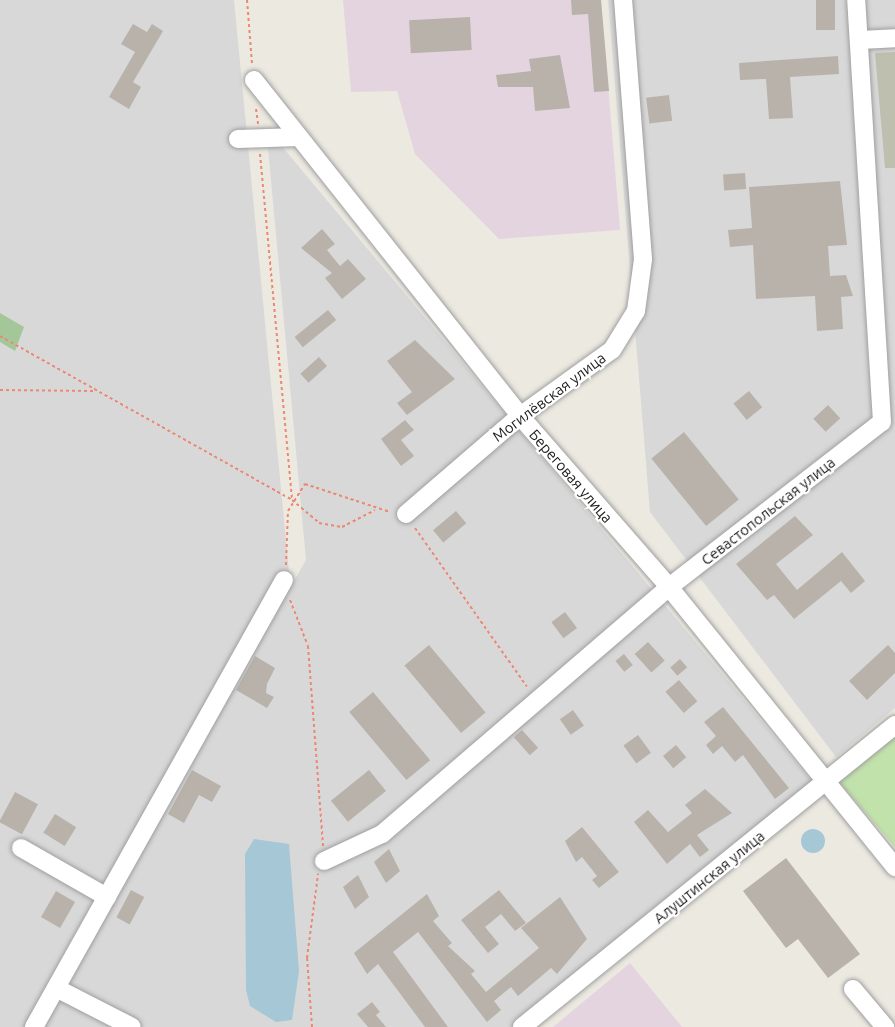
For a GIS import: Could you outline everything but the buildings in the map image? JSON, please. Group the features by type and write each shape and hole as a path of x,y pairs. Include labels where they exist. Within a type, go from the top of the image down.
{"street":[{"name":"Могилёвская улица","path":"406,514 520,416 612,350 636,311 643,259 623,0"},
{"name":"Севастопольская улица","path":"324,861 382,834 669,587 882,422 856,0"},
{"path":"860,40 895,38"},
{"name":"Береговая улица","path":"254,80 520,416 669,587 895,867"},
{"path":"238,138 299,137"},
{"path":"33,1027 284,580"},
{"name":"Алуштинская улица","path":"522,1027 895,725"},
{"path":"21,848 107,897"},
{"path":"56,988 132,1027"},
{"path":"854,989 885,1027"}],"path":[{"path":"247,0 292,500 284,580 308,646 324,861 308,948 312,1027"},
{"path":"0,336 292,500 319,523 342,527 375,510"},
{"path":"0,390 97,392"},
{"path":"292,500 305,484 375,510 406,514 538,702"}],"shaded area":[{"path":"0,0 234,0 289,572 26,1027 0,1027"},
{"path":"343,0 601,0 620,230 499,239 415,154 397,91 351,92"},
{"path":"608,0 895,0 895,708 836,757 650,512"},
{"path":"895,52 895,168 885,168 875,53"},
{"path":"275,138 815,785 519,1027 38,1027 306,560 268,148"},
{"path":"630,963 682,1027 553,1027"}],"green space":[{"path":"0,313 24,327 15,351 0,342"},
{"path":"895,733 895,847 838,781"}],"water":[{"path":"813,829 822,832 825,841 822,850 813,853 804,850 801,841 804,832"},
{"path":"254,839 289,844 299,971 292,1020 276,1022 250,1006 246,990 245,854"}]}
